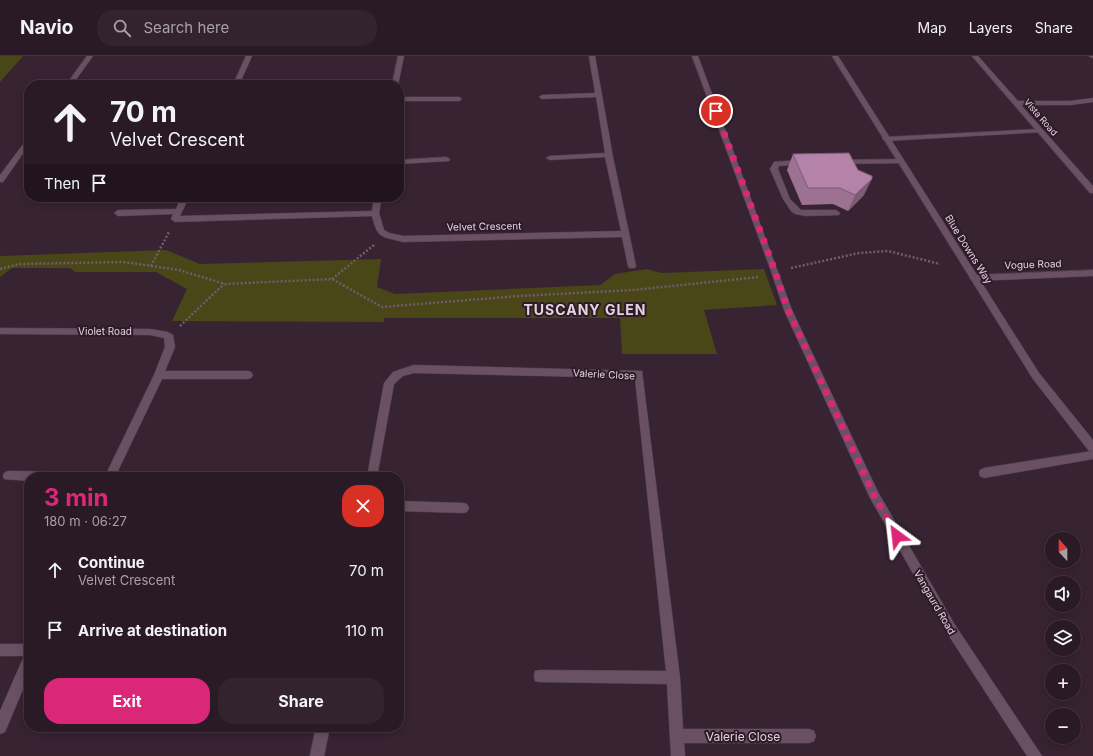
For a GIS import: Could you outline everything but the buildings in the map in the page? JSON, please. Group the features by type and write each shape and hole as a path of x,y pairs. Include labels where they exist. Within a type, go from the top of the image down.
{"street":[{"path":"73,80 90,56"},
{"path":"238,80 249,56"},
{"path":"397,80 401,56"},
{"path":"592,56 608,155 632,266"},
{"path":"695,56 775,271"},
{"name":"Blue Downs Way","path":"835,56 973,278 1036,376 1093,448"},
{"name":"Vista Road","path":"975,56 1093,191"},
{"path":"542,97 598,94"},
{"path":"404,99 459,99"},
{"path":"1016,103 1070,103 1093,100"},
{"path":"886,139 1041,132"},
{"path":"0,180 24,151"},
{"path":"550,158 608,155"},
{"path":"404,162 446,159"},
{"path":"828,162 900,161"},
{"path":"813,162 776,164 774,169 788,202 795,210 801,212 836,213"},
{"path":"183,202 175,219 375,213"},
{"path":"377,202 375,213 378,228 386,235"},
{"path":"118,213 179,211"},
{"name":"Velvet Crescent","path":"386,235 403,239 624,234"},
{"name":"Vangaurd Road","path":"775,271 788,310 874,495 950,629 1035,756"},
{"name":"Vogue Road","path":"973,278 1093,273"},
{"name":"Violet Road","path":"0,331 150,332 168,335"},
{"path":"112,472 160,375 170,347 168,335"},
{"name":"Valerie Close","path":"373,472 389,383 393,378 405,370 639,374 673,678 678,756"},
{"path":"160,375 248,374"},
{"path":"984,473 1093,455"},
{"path":"8,476 24,476"},
{"path":"404,506 463,508"},
{"path":"0,650 24,650"},
{"path":"540,676 673,678"},
{"path":"0,727 24,682"},
{"path":"317,756 321,732"},
{"name":"Valerie Close","path":"676,736 809,736"}],"path":[{"path":"151,266 175,219"},
{"path":"332,279 386,235"},
{"path":"0,269 25,263 124,262 179,270 225,284 332,279 382,307 518,296 633,290 756,279 775,271 859,253 888,251 940,264"},
{"path":"168,335 225,284"}],"shaded area":[{"path":"0,56 23,56 0,82"},
{"path":"166,250 200,264 381,259 377,287 395,294 600,285 615,274 647,269 662,273 764,269 777,305 704,310 717,354 622,354 620,318 384,318 384,322 172,321 187,289 156,272 75,272 70,268 12,268 0,277 0,256"}],"district":[{"name":"TUSCANY GLEN","path":"585,309"}],"route":[{"path":"716,111 788,310 822,386 874,495 897,536"}]}
